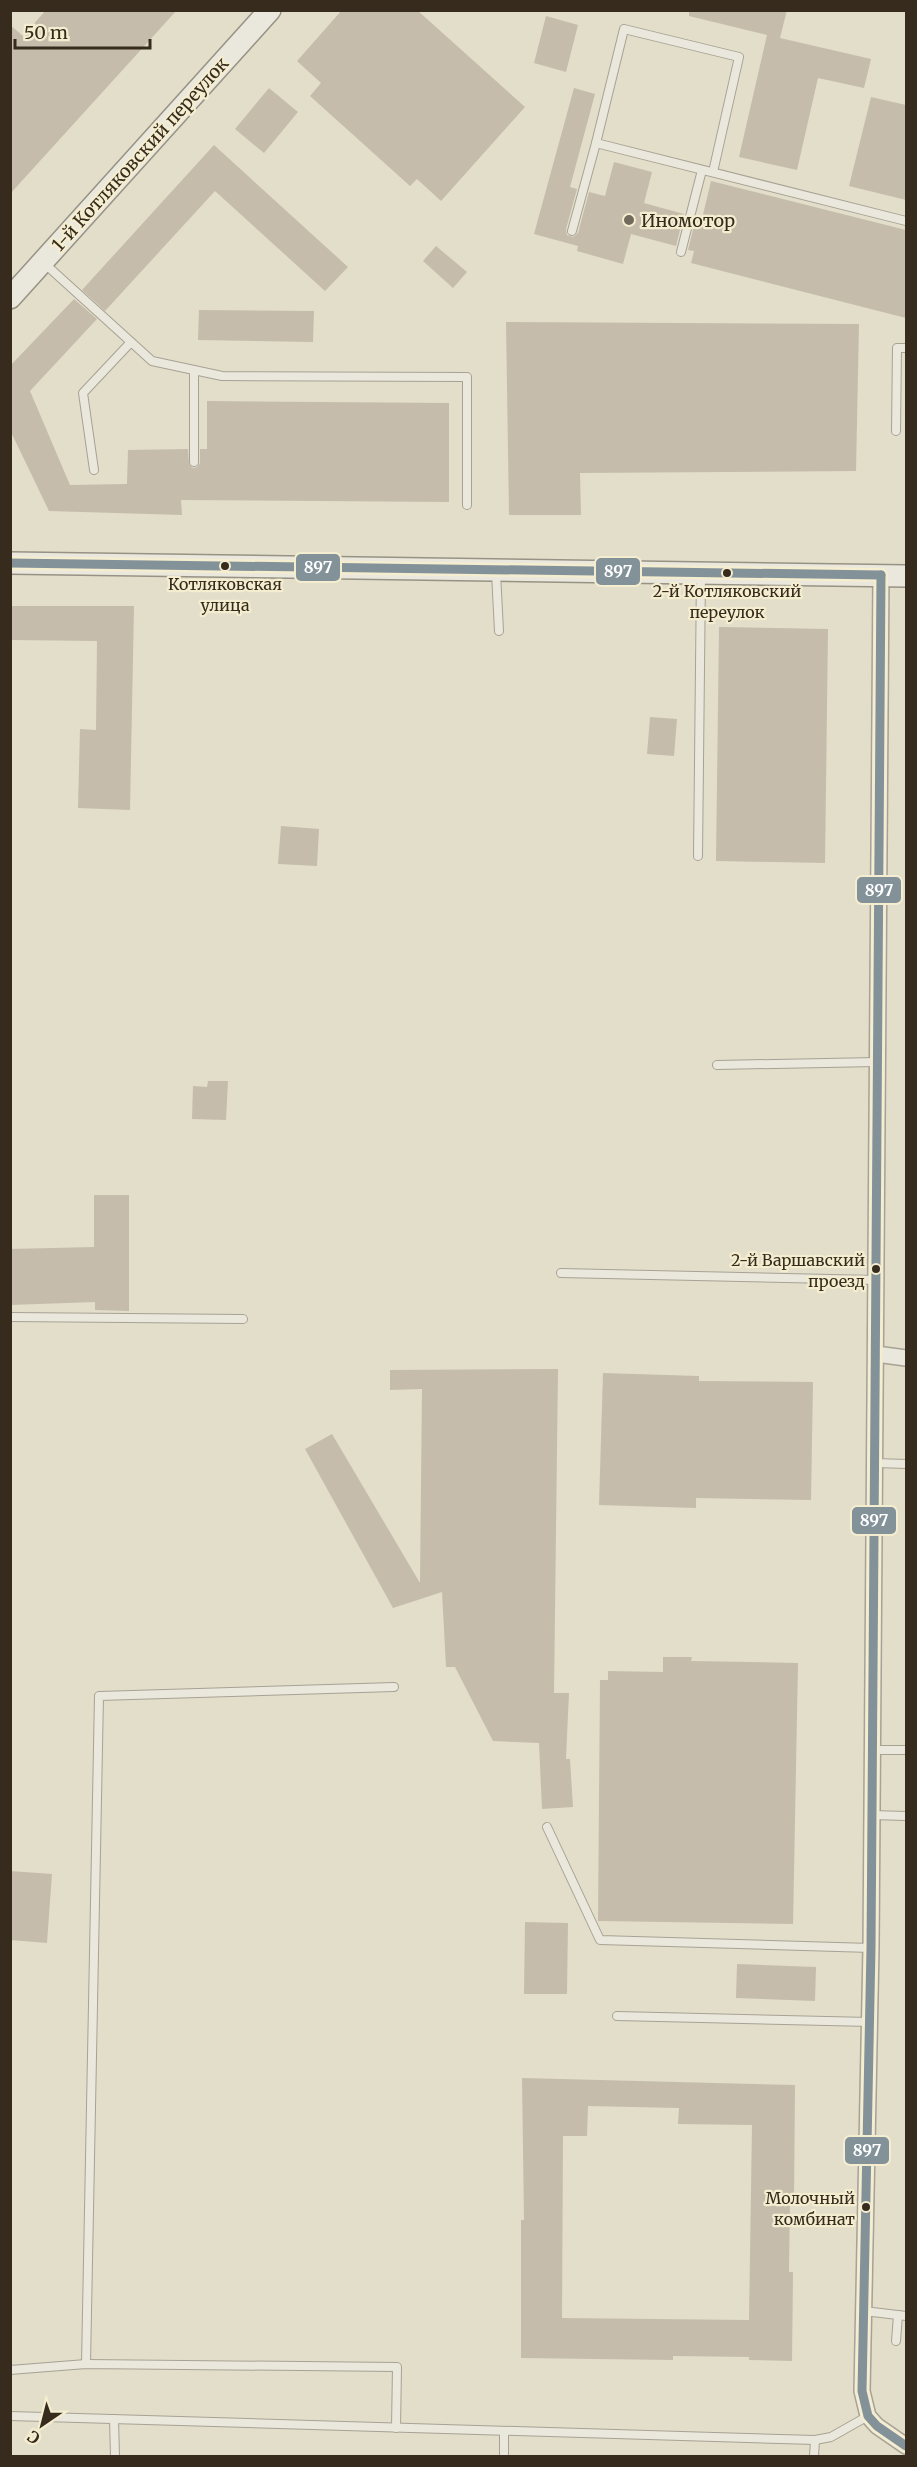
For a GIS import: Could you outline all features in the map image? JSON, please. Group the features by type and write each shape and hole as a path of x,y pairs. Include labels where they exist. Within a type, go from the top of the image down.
{"street":[{"name":"1-й Котляковский переулок","path":"10,298 270,10"},
{"path":"10,545 31,558 51,563"},
{"path":"10,563 906,576"},
{"path":"881,576 871,1948 862,2391 868,2416 877,2426 906,2446"},
{"path":"876,1354 906,1358"}],"lane":[{"path":"572,231 624,29 739,57 713,172"},
{"path":"596,143 906,221"},
{"path":"681,252 702,170"},
{"path":"43,262 152,361 222,376 467,377 467,506"},
{"path":"94,470 83,393 130,342"},
{"path":"896,431 897,348 906,348"},
{"path":"194,370 194,462"},
{"path":"496,570 499,631"},
{"path":"698,856 701,572"},
{"path":"717,1065 877,1062"},
{"path":"561,1273 876,1280"},
{"path":"10,1317 243,1319"},
{"path":"876,1463 906,1464"},
{"path":"86,2364 99,1696 394,1687"},
{"path":"873,1750 906,1750"},
{"path":"872,1815 906,1816"},
{"path":"547,1827 600,1940 871,1948"},
{"path":"617,2016 870,2022"},
{"path":"864,2311 902,2316 896,2341"},
{"path":"10,2370 86,2364 398,2367 396,2428"},
{"path":"10,2416 815,2440 831,2438 868,2416"},
{"path":"114,2419 114,2457"},
{"path":"504,2431 504,2457"},
{"path":"814,2457 815,2440"}],"building":[{"path":"46,10 177,10 10,194 10,25 23,36"},
{"path":"342,10 417,10 525,107 441,201 417,179 410,186 310,96 321,83 297,61"},
{"path":"689,10 787,10 780,38 871,59 864,88 818,78 797,170 739,157 767,35 689,16"},
{"path":"546,16 578,25 566,72 534,63"},
{"path":"269,88 298,112 264,153 235,129"},
{"path":"574,88 595,94 570,187 577,189 566,229 567,235 573,237 578,233 589,192 605,196 614,162 652,172 644,203 684,214 676,246 631,234 623,264 577,251 578,246 534,234"},
{"path":"871,97 906,105 906,200 849,186"},
{"path":"214,145 348,267 325,291 215,191 105,311 82,290"},
{"path":"711,181 906,230 906,318 691,263 694,251 688,250 696,218 702,219"},
{"path":"436,246 467,272 453,288 423,261"},
{"path":"74,299 97,319 30,391 70,485 127,484 128,450 188,449 189,464 193,468 197,467 200,463 200,449 207,449 207,401 449,403 449,502 181,500 182,515 49,511 10,430 10,366"},
{"path":"199,310 314,311 313,342 198,340"},
{"path":"506,322 859,324 856,471 580,473 581,515 509,515"},
{"path":"10,606 134,606 130,810 78,808 80,729 96,730 97,641 10,640"},
{"path":"719,627 828,629 825,863 716,861"},
{"path":"650,717 677,719 674,756 647,754"},
{"path":"281,826 319,829 317,866 278,864"},
{"path":"208,1081 228,1081 226,1120 192,1119 193,1086 207,1087"},
{"path":"94,1195 129,1195 129,1311 95,1310 95,1302 10,1305 10,1249 94,1247"},
{"path":"558,1369 554,1693 569,1693 566,1759 570,1759 573,1807 542,1809 539,1743 493,1741 455,1667 446,1667 442,1592 393,1608 305,1449 332,1434 420,1583 422,1389 390,1390 390,1370"},
{"path":"603,1373 699,1376 699,1381 813,1382 811,1500 696,1498 696,1508 599,1505"},
{"path":"663,1657 692,1657 691,1661 798,1663 793,1924 598,1921 600,1680 608,1680 608,1671 663,1672"},
{"path":"10,1871 52,1874 47,1943 10,1940"},
{"path":"525,1922 568,1923 567,1994 524,1994"},
{"path":"737,1964 816,1967 815,2001 736,1998"},
{"path":"522,2078 795,2085 794,2200 790,2200 789,2272 793,2272 792,2361 749,2360 749,2357 673,2356 673,2360 521,2358 521,2220 524,2220","holes":["588,2106 679,2108 678,2124 752,2125 749,2320 562,2318 563,2136 587,2136"]}],"transit line":[{"name":"897","path":"10,563 881,575"},
{"name":"897","path":"881,575 871,1948 862,2391 868,2416 877,2426 906,2446"}],"place":[{"name":"Иномотор","path":"629,220"},
{"name":"Котляковская улица","path":"225,566"},
{"name":"2-й Котляковский переулок","path":"727,573"},
{"name":"2-й Варшавский проезд","path":"876,1269"},
{"name":"Молочный комбинат","path":"866,2207"}]}
